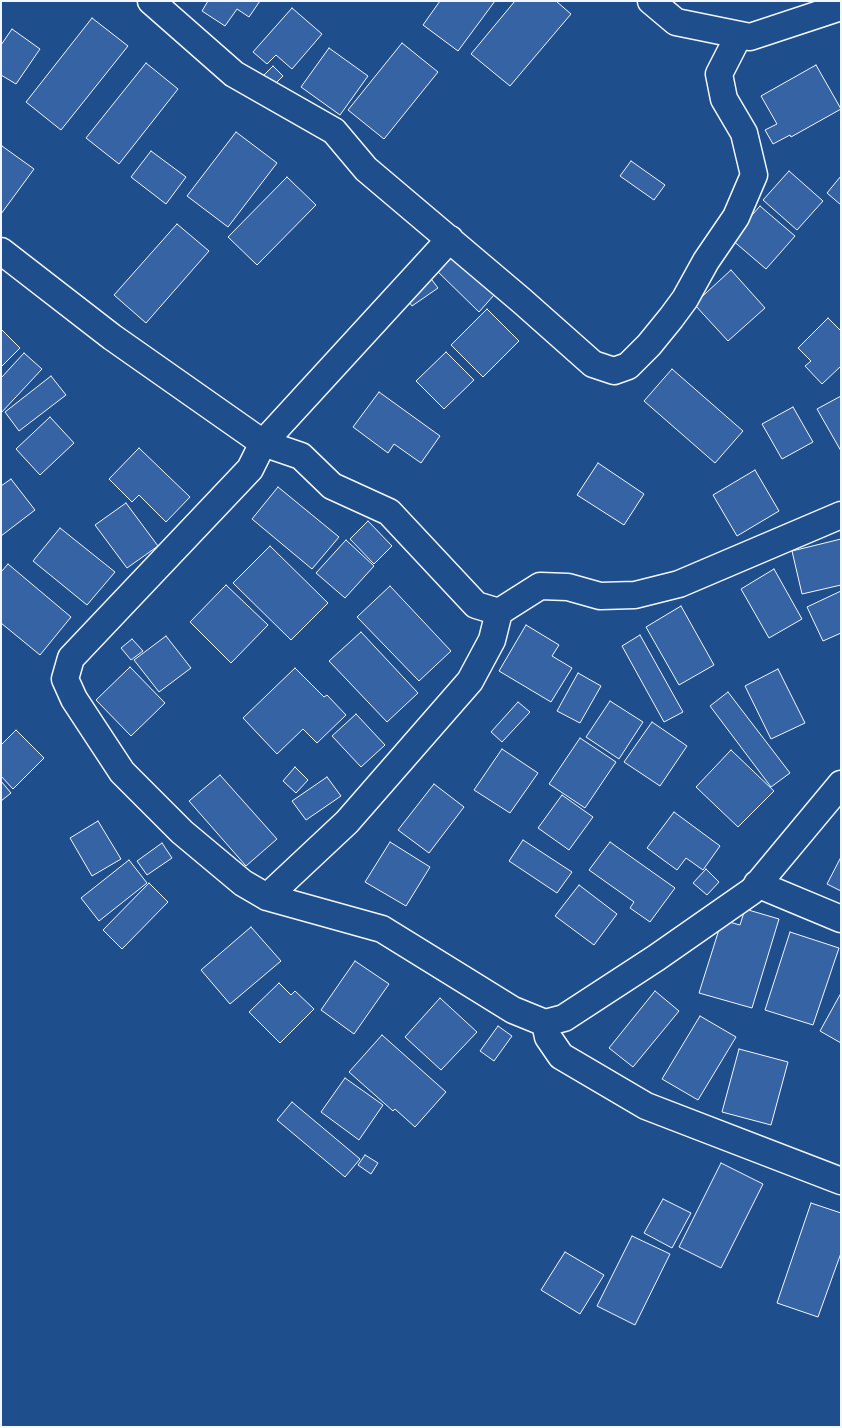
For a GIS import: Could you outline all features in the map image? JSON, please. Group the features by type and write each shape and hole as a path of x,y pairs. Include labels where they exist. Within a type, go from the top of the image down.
{"street":[{"path":"151,1 234,74 334,130 366,169 450,239 592,364 614,371 628,366 649,346 685,299 706,261 736,217 754,175 744,133 724,99 718,74 739,35"},
{"path":"651,1 676,22 750,37 841,8"},
{"path":"450,239 263,443 250,469 71,658 65,679 74,699 122,772 182,832 243,883 267,897 382,929 514,1010 545,1023 564,1018 641,968 752,891 841,784"},
{"path":"1,251 112,337 263,443 301,456 332,486 389,512 476,605 499,612"},
{"path":"267,897 347,822 470,681 492,640 499,612 540,586 568,587 600,596 635,595 679,584 841,515"},
{"path":"757,884 841,919"},
{"path":"545,1023 548,1037 561,1056 646,1106 841,1181"}],"building":[{"path":"208,1 260,1 249,17 237,9 225,26 202,11"},
{"path":"440,1 495,1 458,51 423,25"},
{"path":"515,1 556,1 571,14 510,86 471,54"},
{"path":"292,8 322,34 292,69 276,55 267,64 253,52"},
{"path":"92,18 128,46 61,130 26,102"},
{"path":"12,29 40,49 16,84 1,75 1,45"},
{"path":"402,43 438,72 384,139 348,110"},
{"path":"329,48 368,76 340,115 301,87"},
{"path":"146,63 178,89 119,164 86,138"},
{"path":"816,65 841,109 791,137 790,135 773,144 765,130 777,124 761,96"},
{"path":"273,66 283,76 272,87 262,77"},
{"path":"236,132 277,163 228,227 187,196"},
{"path":"1,146 34,169 1,214"},
{"path":"151,151 186,177 166,204 131,177"},
{"path":"631,161 665,185 654,200 620,176"},
{"path":"789,171 823,201 797,230 763,200"},
{"path":"841,176 841,205 827,193"},
{"path":"287,177 316,205 257,265 228,237"},
{"path":"760,206 795,236 766,269 731,239"},
{"path":"177,224 209,251 146,323 114,295"},
{"path":"449,251 494,295 479,312 433,267"},
{"path":"731,270 765,308 728,341 694,304"},
{"path":"429,276 438,288 412,306 403,294"},
{"path":"487,309 519,341 483,377 451,345"},
{"path":"828,318 841,331 841,366 822,384 805,366 811,361 798,348"},
{"path":"1,329 20,348 1,367"},
{"path":"446,352 474,380 444,409 416,381"},
{"path":"24,353 42,369 1,413 1,378"},
{"path":"672,369 743,431 715,463 644,401"},
{"path":"51,376 66,395 19,431 5,412"},
{"path":"379,392 440,436 421,463 394,444 388,453 353,427"},
{"path":"841,396 841,451 817,409"},
{"path":"793,407 813,442 782,459 762,424"},
{"path":"50,417 74,443 40,475 16,449"},
{"path":"139,448 190,497 166,522 139,495 132,502 109,479"},
{"path":"598,463 644,494 624,525 577,495"},
{"path":"755,470 779,511 737,536 713,495"},
{"path":"11,479 35,510 1,536 1,486"},
{"path":"278,487 339,537 312,569 252,519"},
{"path":"126,503 158,546 127,568 95,525"},
{"path":"368,521 392,546 374,564 350,539"},
{"path":"60,528 115,572 87,605 33,561"},
{"path":"841,539 841,585 802,594 792,551"},
{"path":"346,540 374,566 345,598 316,573"},
{"path":"270,546 328,603 291,640 233,583"},
{"path":"8,564 71,617 40,655 1,623 1,572"},
{"path":"774,569 802,619 769,638 741,589"},
{"path":"226,585 268,625 231,663 190,622"},
{"path":"390,586 451,651 419,681 357,617"},
{"path":"841,591 841,633 823,641 807,607"},
{"path":"681,606 714,665 679,685 646,627"},
{"path":"526,625 559,645 552,656 572,668 551,702 499,671"},
{"path":"361,632 418,693 387,722 329,661"},
{"path":"640,635 683,712 664,722 622,646"},
{"path":"166,636 191,668 159,692 134,660"},
{"path":"132,639 143,651 131,660 121,648"},
{"path":"130,667 165,703 131,736 96,700"},
{"path":"295,668 324,697 327,695 346,715 317,743 303,729 277,754 243,718"},
{"path":"778,669 805,723 771,739 745,686"},
{"path":"578,673 601,686 580,723 557,711"},
{"path":"728,692 790,773 771,787 710,706"},
{"path":"610,701 643,722 619,759 586,737"},
{"path":"518,702 530,712 502,742 491,732"},
{"path":"356,714 385,745 361,767 332,736"},
{"path":"652,722 687,746 660,786 624,762"},
{"path":"16,730 44,758 13,789 1,776 1,745"},
{"path":"580,738 616,762 585,808 549,784"},
{"path":"502,749 538,773 510,813 474,790"},
{"path":"731,750 774,791 738,827 696,787"},
{"path":"295,767 308,780 296,793 283,781"},
{"path":"220,775 277,839 246,866 189,801"},
{"path":"327,777 341,796 306,820 292,801"},
{"path":"1,781 11,793 1,801"},
{"path":"434,784 464,807 429,853 398,830"},
{"path":"562,795 593,817 569,850 538,828"},
{"path":"674,812 720,846 703,870 686,858 677,870 647,848"},
{"path":"98,821 121,859 92,876 70,838"},
{"path":"523,840 572,872 557,893 509,861"},
{"path":"390,842 430,867 406,906 365,882"},
{"path":"610,842 675,888 650,922 630,908 634,902 589,870"},
{"path":"162,843 172,858 147,875 137,861"},
{"path":"841,857 841,891 827,884"},
{"path":"129,860 147,883 99,921 81,898"},
{"path":"706,869 719,882 707,895 693,883"},
{"path":"149,883 168,902 122,949 103,930"},
{"path":"579,885 617,914 594,945 555,916"},
{"path":"745,909 779,919 752,1008 699,993 722,920 740,925"},
{"path":"251,927 281,961 230,1004 201,970"},
{"path":"790,932 839,948 813,1025 765,1010"},
{"path":"355,961 389,984 354,1034 321,1010"},
{"path":"279,983 291,995 295,991 314,1009 280,1043 249,1012"},
{"path":"655,991 679,1011 633,1067 609,1048"},
{"path":"841,993 841,1043 820,1031"},
{"path":"440,998 477,1032 441,1070 405,1037"},
{"path":"700,1016 736,1037 698,1100 662,1079"},
{"path":"498,1026 512,1036 494,1061 480,1051"},
{"path":"382,1035 446,1092 415,1127 395,1109 393,1111 349,1072"},
{"path":"739,1049 788,1062 771,1125 722,1112"},
{"path":"345,1078 383,1105 359,1140 321,1112"},
{"path":"292,1102 360,1159 345,1177 277,1120"},
{"path":"365,1155 378,1163 371,1174 358,1165"},
{"path":"721,1163 763,1184 721,1268 679,1247"},
{"path":"663,1199 691,1213 672,1248 644,1233"},
{"path":"811,1203 841,1213 841,1253 818,1317 777,1303"},
{"path":"632,1236 670,1254 635,1325 597,1306"},
{"path":"565,1252 604,1275 580,1314 541,1290"}]}
